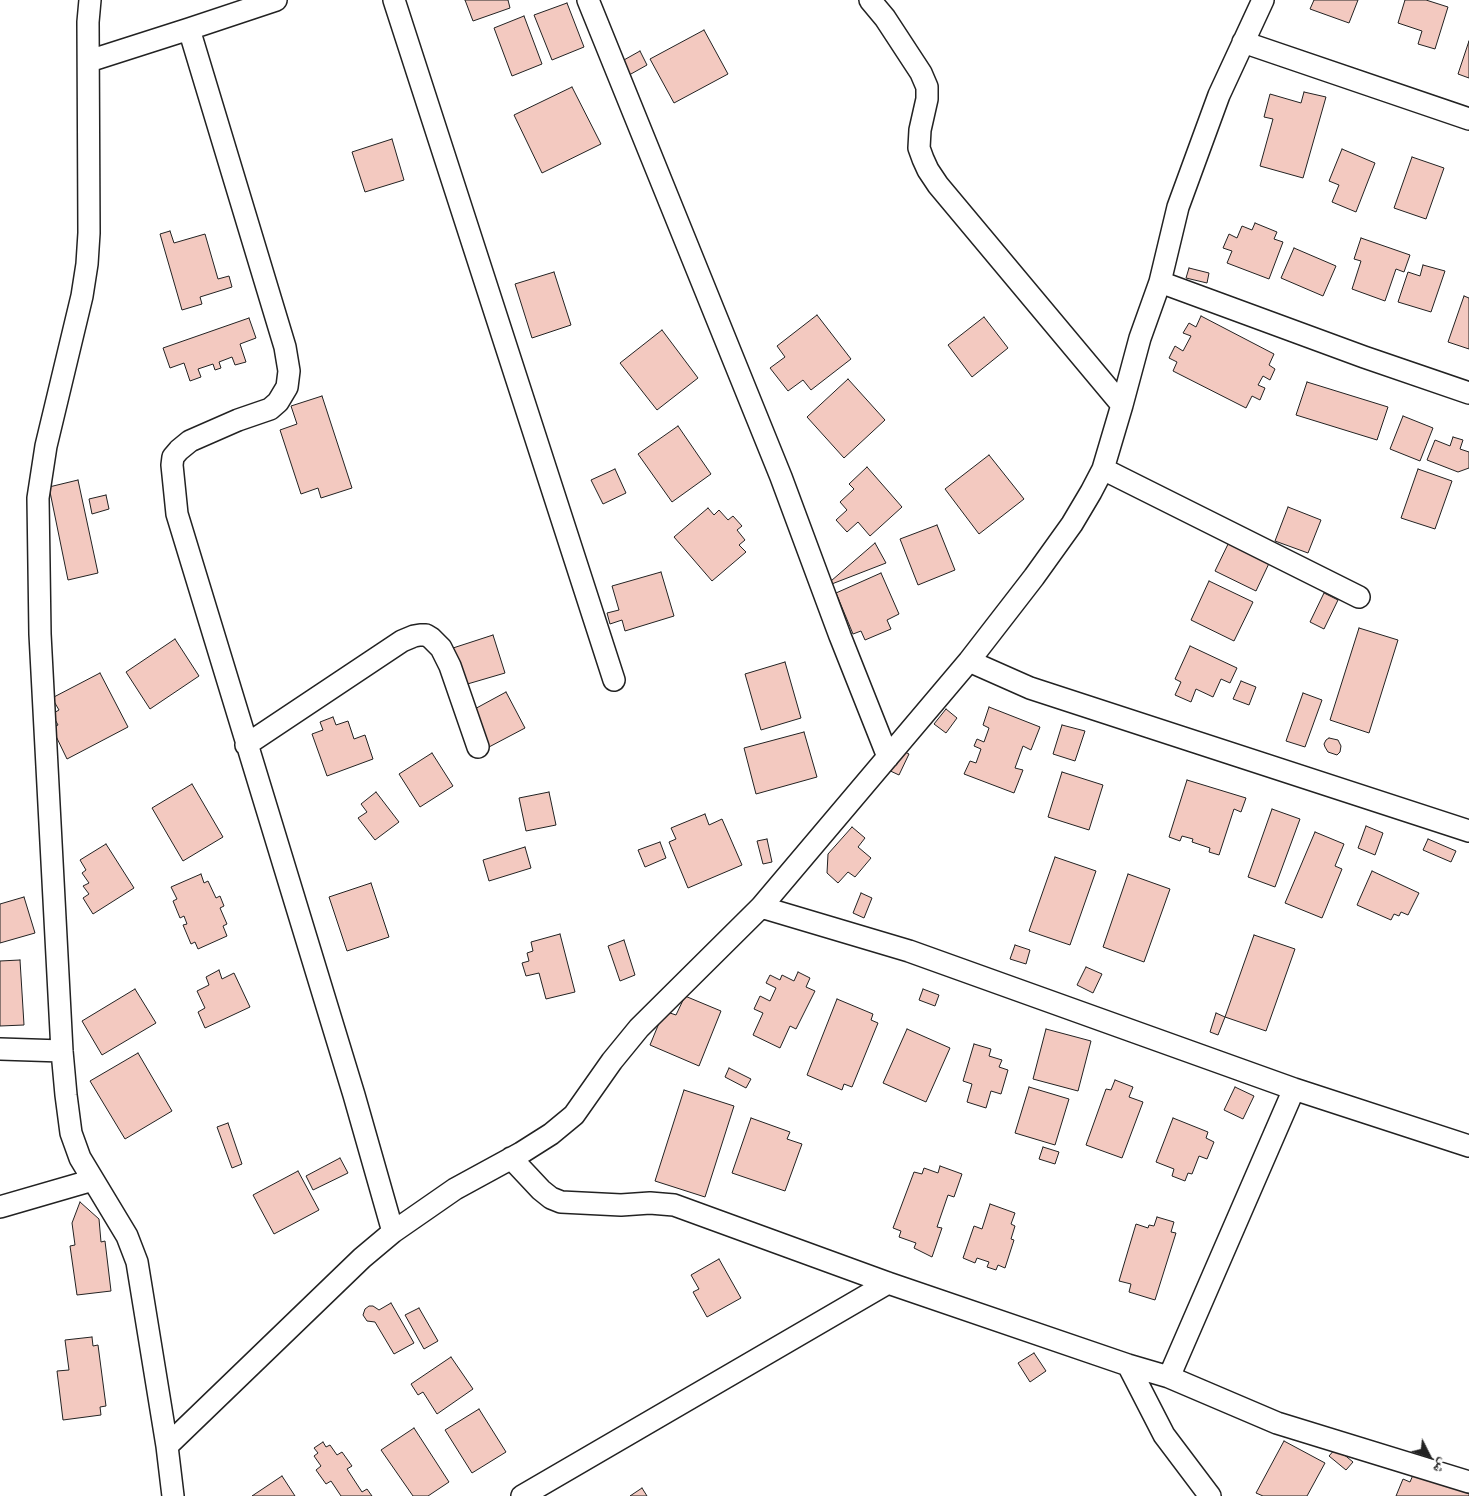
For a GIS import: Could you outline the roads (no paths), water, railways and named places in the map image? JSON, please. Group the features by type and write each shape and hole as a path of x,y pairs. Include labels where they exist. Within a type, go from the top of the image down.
{"street":[{"path":"90,0 89,233 87,264 82,296 46,446 38,498 40,634 62,1051 71,1133 80,1158 127,1236 137,1262 167,1446 172,1496"},
{"path":"89,61 276,0"},
{"path":"394,0 614,680"},
{"path":"588,0 781,477 840,636 888,757"},
{"path":"870,0 885,18 921,73 926,87 927,99 920,130 919,148 928,170 938,185 1122,405"},
{"path":"167,1446 355,1264 392,1232 455,1189 512,1158 550,1134 574,1115 639,1028 761,907 969,661 1034,577 1072,524 1102,469 1140,338 1160,282 1178,207 1219,95 1263,0"},
{"path":"189,29 282,338 290,371 287,387 278,402 270,409 238,420 190,441 179,450 173,458 172,465 176,514 354,1095 392,1232"},
{"path":"1243,42 1469,118"},
{"path":"1160,282 1364,357 1469,393"},
{"path":"1102,469 1359,596"},
{"path":"246,745 402,641 414,636 426,635 441,648 450,666 478,747"},
{"path":"969,661 1030,688 1469,831"},
{"path":"761,907 909,952 1294,1089 1469,1146"},
{"path":"0,1048 62,1051"},
{"path":"1169,1377 1294,1089"},
{"path":"512,1158 540,1190 561,1202 621,1205 650,1202 674,1206 888,1283 1128,1365 1169,1377 1277,1423 1469,1482"},
{"path":"0,1207 93,1180"},
{"path":"522,1496 888,1283"},
{"path":"1128,1365 1164,1435 1210,1496"}]}
